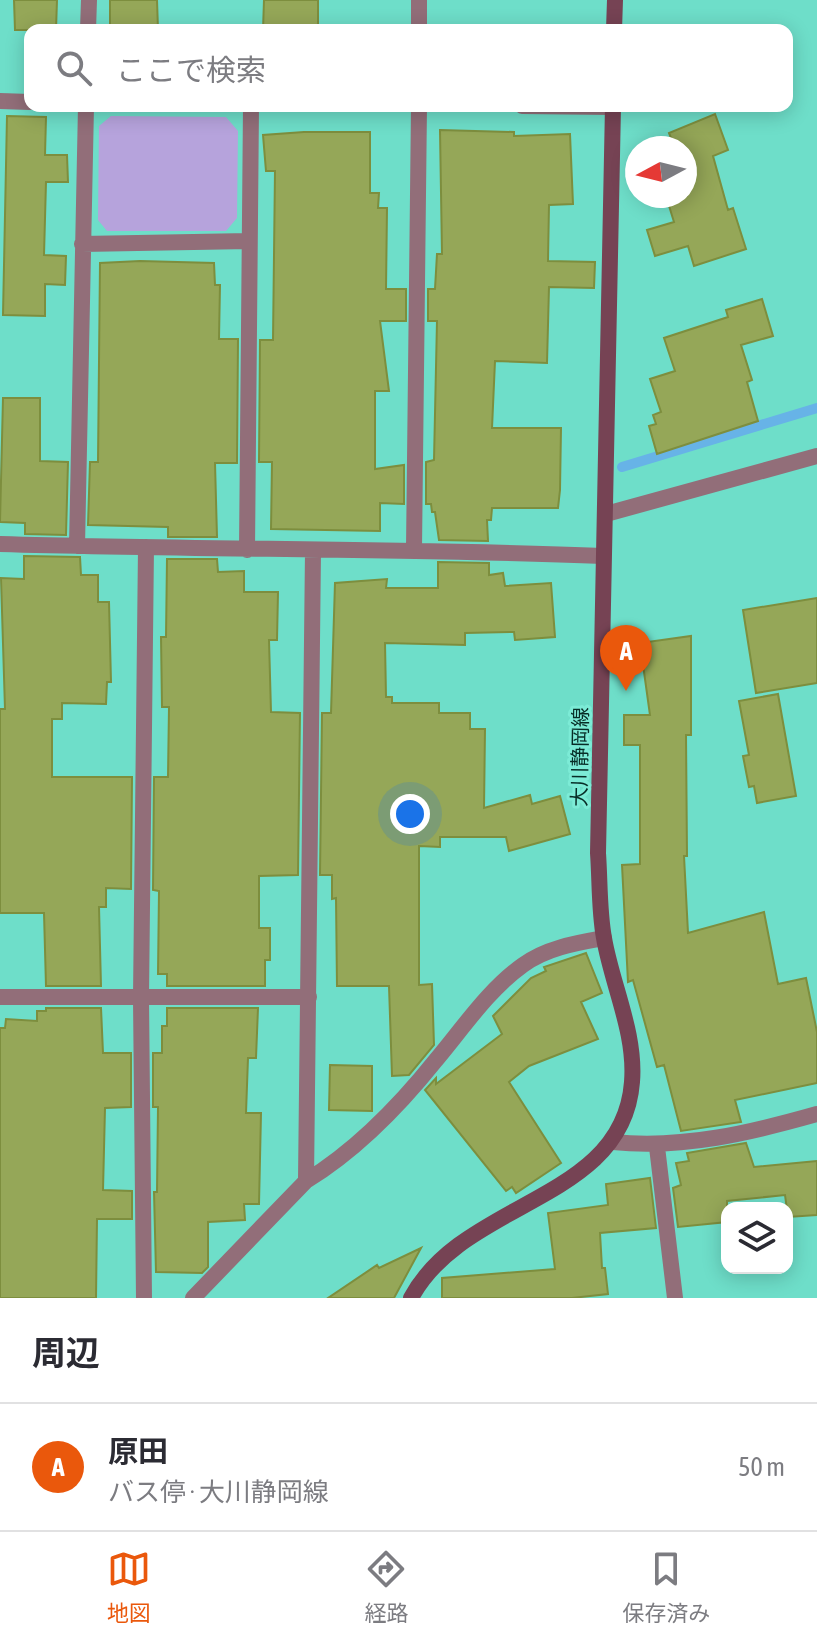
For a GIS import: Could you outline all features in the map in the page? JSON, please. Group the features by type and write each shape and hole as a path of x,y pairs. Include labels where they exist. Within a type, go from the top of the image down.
{"main road":[{"path":"614,24 615,0"},
{"name":"大川静岡線","path":"411,1298 425,1273 456,1244 586,1168 613,1142 627,1116 633,1080 630,1047 604,938 598,853 613,112"}],"street":[{"path":"88,24 89,0"},
{"path":"419,0 419,24"},
{"path":"0,101 24,102"},
{"path":"77,546 86,112"},
{"path":"247,550 251,112"},
{"path":"414,549 419,112"},
{"path":"82,244 249,241"},
{"path":"606,514 817,456"},
{"path":"0,544 313,551 414,549 603,556"},
{"path":"144,1298 141,998 146,547"},
{"path":"306,1181 313,551"},
{"path":"193,1298 306,1181 340,1160 433,1065 493,991 524,963 567,944 604,938"},
{"path":"0,997 309,997"},
{"path":"613,1142 657,1147 758,1131 817,1114"},
{"path":"657,1147 675,1298"}],"shaded area":[{"path":"111,116 226,117 238,131 237,218 226,231 107,231 98,220 99,126"}],"building":[{"path":"14,0 57,0 56,24 24,24 24,30 15,30"},
{"path":"110,0 157,0 158,24 110,24"},
{"path":"264,0 318,0 318,24 263,24"},
{"path":"715,114 728,150 713,156 728,210 733,208 746,249 694,266 688,246 655,256 647,230 674,222 670,208 697,208 697,136 670,136 669,133"},
{"path":"7,116 46,117 45,155 67,155 68,182 46,182 44,255 66,256 65,285 45,284 45,316 3,315"},
{"path":"440,130 514,132 514,136 570,134 573,204 549,205 548,261 595,262 594,288 549,287 547,363 495,361 492,428 561,428 560,490 558,508 492,508 491,520 487,520 488,541 439,540 435,512 432,512 431,504 426,504 426,462 434,460 437,321 428,321 428,289 435,289 437,254 442,254"},
{"path":"370,132 370,193 379,193 378,208 387,208 386,289 406,289 406,321 380,321 389,391 375,391 375,469 404,465 404,504 380,503 380,531 271,529 272,462 259,462 260,340 273,340 275,171 266,171 263,135"},
{"path":"100,263 214,263 215,285 220,285 219,339 238,339 237,463 215,463 217,537 168,537 168,527 88,525 90,462 98,462"},
{"path":"762,299 773,336 741,345 752,380 747,382 758,421 657,454 649,426 656,424 653,415 661,412 650,379 675,371 664,338 728,317 726,310"},
{"path":"3,398 40,398 40,461 68,462 66,535 25,534 25,523 0,522"},
{"path":"24,556 80,557 81,575 98,575 98,602 109,602 111,682 107,682 106,704 62,703 62,719 52,719 52,777 132,777 131,889 106,888 106,907 99,907 101,986 46,986 44,913 0,913 0,709 5,709 1,578 24,579"},
{"path":"167,559 217,559 218,572 244,571 244,592 278,592 277,640 269,640 271,712 300,713 298,875 259,876 259,928 270,928 270,960 265,960 265,986 167,986 167,974 158,974 159,891 153,890 154,777 168,777 169,707 162,707 161,637 166,637"},
{"path":"438,562 489,563 489,575 503,573 505,586 551,583 555,637 515,640 514,632 465,633 465,645 385,643 386,697 392,697 392,703 439,703 439,713 470,713 470,729 485,729 484,808 530,795 532,804 560,796 570,834 509,851 506,837 440,837 440,847 419,846 419,985 432,984 434,1045 409,1075 392,1076 389,986 337,986 336,898 332,899 332,875 320,875 322,713 331,713 335,583 387,579 386,588 438,588"},
{"path":"817,598 817,683 756,693 743,610"},
{"path":"691,636 691,735 686,735 687,856 684,856 688,933 764,912 778,984 806,978 817,1032 817,1083 735,1100 741,1122 681,1131 664,1065 657,1067 633,980 628,982 622,865 640,864 640,745 624,745 624,715 650,715 640,643"},
{"path":"778,694 796,796 757,803 754,786 749,787 743,756 749,755 739,701"},
{"path":"586,953 602,993 581,1002 598,1039 529,1066 509,1082 561,1163 516,1193 512,1187 506,1191 425,1090 436,1078 436,1084 502,1034 493,1016 531,978 546,971 544,967"},
{"path":"46,1008 101,1008 103,1053 131,1053 131,1107 105,1108 103,1190 132,1191 132,1219 97,1219 96,1298 0,1298 0,1028 5,1028 6,1019 37,1021 37,1011 46,1011"},
{"path":"167,1008 258,1008 256,1058 248,1058 246,1113 261,1113 259,1204 244,1204 245,1220 208,1222 208,1267 202,1273 156,1272 154,1192 157,1192 158,1107 153,1107 153,1053 162,1053 162,1026 167,1026"},
{"path":"330,1065 372,1066 372,1111 329,1110"},
{"path":"746,1143 754,1167 817,1161 817,1215 793,1217 793,1202 786,1202 785,1195 721,1202 721,1223 678,1227 673,1188 681,1185 676,1163 689,1161 687,1153"},
{"path":"650,1178 656,1228 600,1233 602,1268 605,1268 608,1294 572,1298 442,1298 442,1278 555,1269 548,1213 608,1205 606,1184"},
{"path":"421,1248 394,1298 328,1298 377,1265 379,1268"}],"waterway":[{"path":"622,467 817,408"}],"place":[{"name":"原田","path":"626,691"}]}
